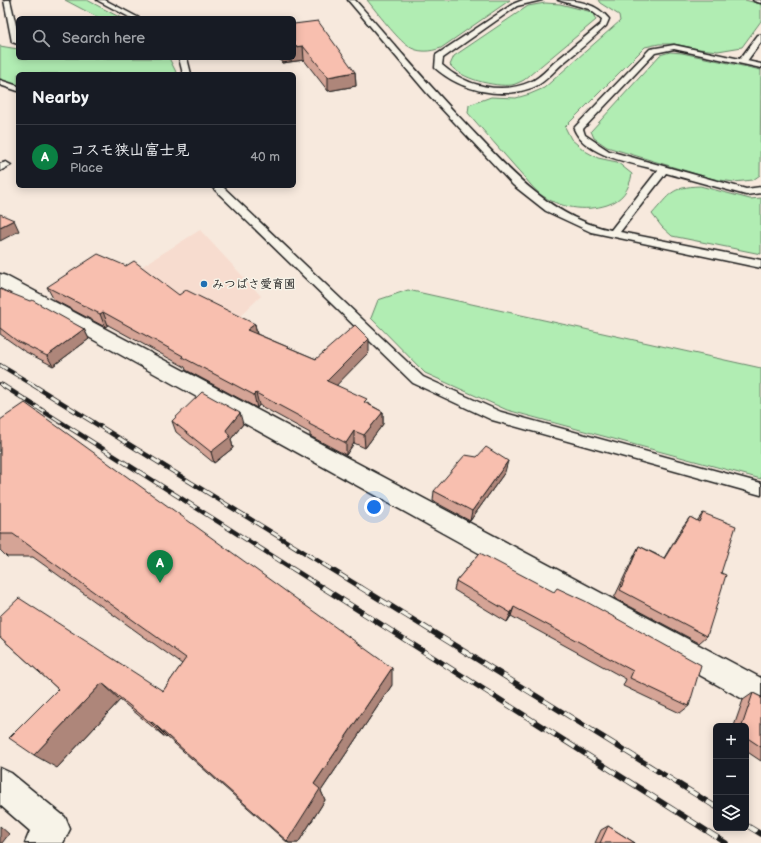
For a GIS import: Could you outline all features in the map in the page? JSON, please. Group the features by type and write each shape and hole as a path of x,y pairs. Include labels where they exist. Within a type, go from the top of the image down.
{"street":[{"path":"0,280 761,694"},
{"path":"0,784 53,829 42,843"}],"lane":[{"path":"7,0 16,42"},
{"path":"100,0 132,16"},
{"path":"351,0 437,82 516,183 550,209 595,230 761,264"},
{"path":"437,82 439,57 515,5 526,1 539,0"},
{"path":"437,82 463,84 481,88 519,88 534,84 604,25 606,19 601,13 579,1 561,0"},
{"path":"756,0 761,1"},
{"path":"743,61 761,37"},
{"path":"761,66 674,47 660,48 653,51 578,129 581,136 606,153 746,192 761,190"},
{"path":"184,60 186,72"},
{"path":"0,82 16,88"},
{"path":"613,234 664,169"},
{"path":"218,188 418,380 497,416 761,489"}],"shaded area":[{"name":"みつばさ愛育園","path":"200,230 261,296 234,322 133,272"}],"green space":[{"path":"65,0 87,0 117,16 95,16"},
{"path":"367,0 510,0 441,48 424,51 416,50 404,43"},
{"path":"598,0 745,0 761,4 761,21 742,47 718,51 674,44 659,44 645,47 565,127 571,139 585,151 598,158 617,162 632,174 627,190 617,200 599,207 581,208 555,203 537,192 468,113 469,105 491,97 516,98 544,88 620,21 619,15 600,3"},
{"path":"545,3 560,4 592,12 596,20 524,80 514,85 496,85 478,81 455,70 450,65 454,56 528,6"},
{"path":"0,46 16,49 16,60 170,60 176,72 16,72 16,88 0,82"},
{"path":"670,52 682,53 761,70 760,175 753,180 734,182 713,179 607,147 594,138 591,131 660,55"},
{"path":"700,186 750,199 761,198 761,254 672,236 662,227 652,214 663,201 677,190"},
{"path":"408,290 761,368 761,479 507,410 425,373 371,318 378,300"}],"building":[{"path":"318,21 355,72 328,77 303,46 296,47 296,24"},
{"path":"0,214 14,220 0,227"},
{"path":"98,254 126,266 134,261 179,295 186,290 255,324 247,330 316,359 355,325 369,339 327,381 367,399 364,402 383,412 364,435 354,431 346,443 309,424 310,422 256,393 254,395 182,357 183,356 103,312 100,314 47,287"},
{"path":"0,289 30,301 32,300 84,329 47,356 17,341 0,328"},
{"path":"202,392 240,413 226,430 230,437 211,452 172,421"},
{"path":"25,403 392,668 314,784 320,789 287,841 152,722 151,723 102,683 34,755 9,738 58,689 0,637 0,616 19,598 163,691 186,658 13,534 0,534 0,420"},
{"path":"486,447 508,461 472,511 434,491 465,455 477,457"},
{"path":"703,513 736,526 721,573 726,575 707,636 620,590 639,546 664,559 690,517 699,522"},
{"path":"480,553 554,592 557,588 585,601 701,665 689,706 630,678 633,671 514,607 511,613 456,581"},
{"path":"753,693 761,697 761,747 749,739 749,723 743,723"},
{"path":"608,826 635,843 600,843"}],"railway":[{"path":"0,365 35,386"},
{"path":"2,385 323,588"},
{"path":"33,385 362,588"},
{"path":"322,587 726,843"},
{"path":"360,587 713,805"},
{"path":"749,827 761,834"}],"place":[{"name":"みつばさ愛育園","path":"204,284"},
{"name":"コスモ狭山富士見","path":"160,583"}]}
